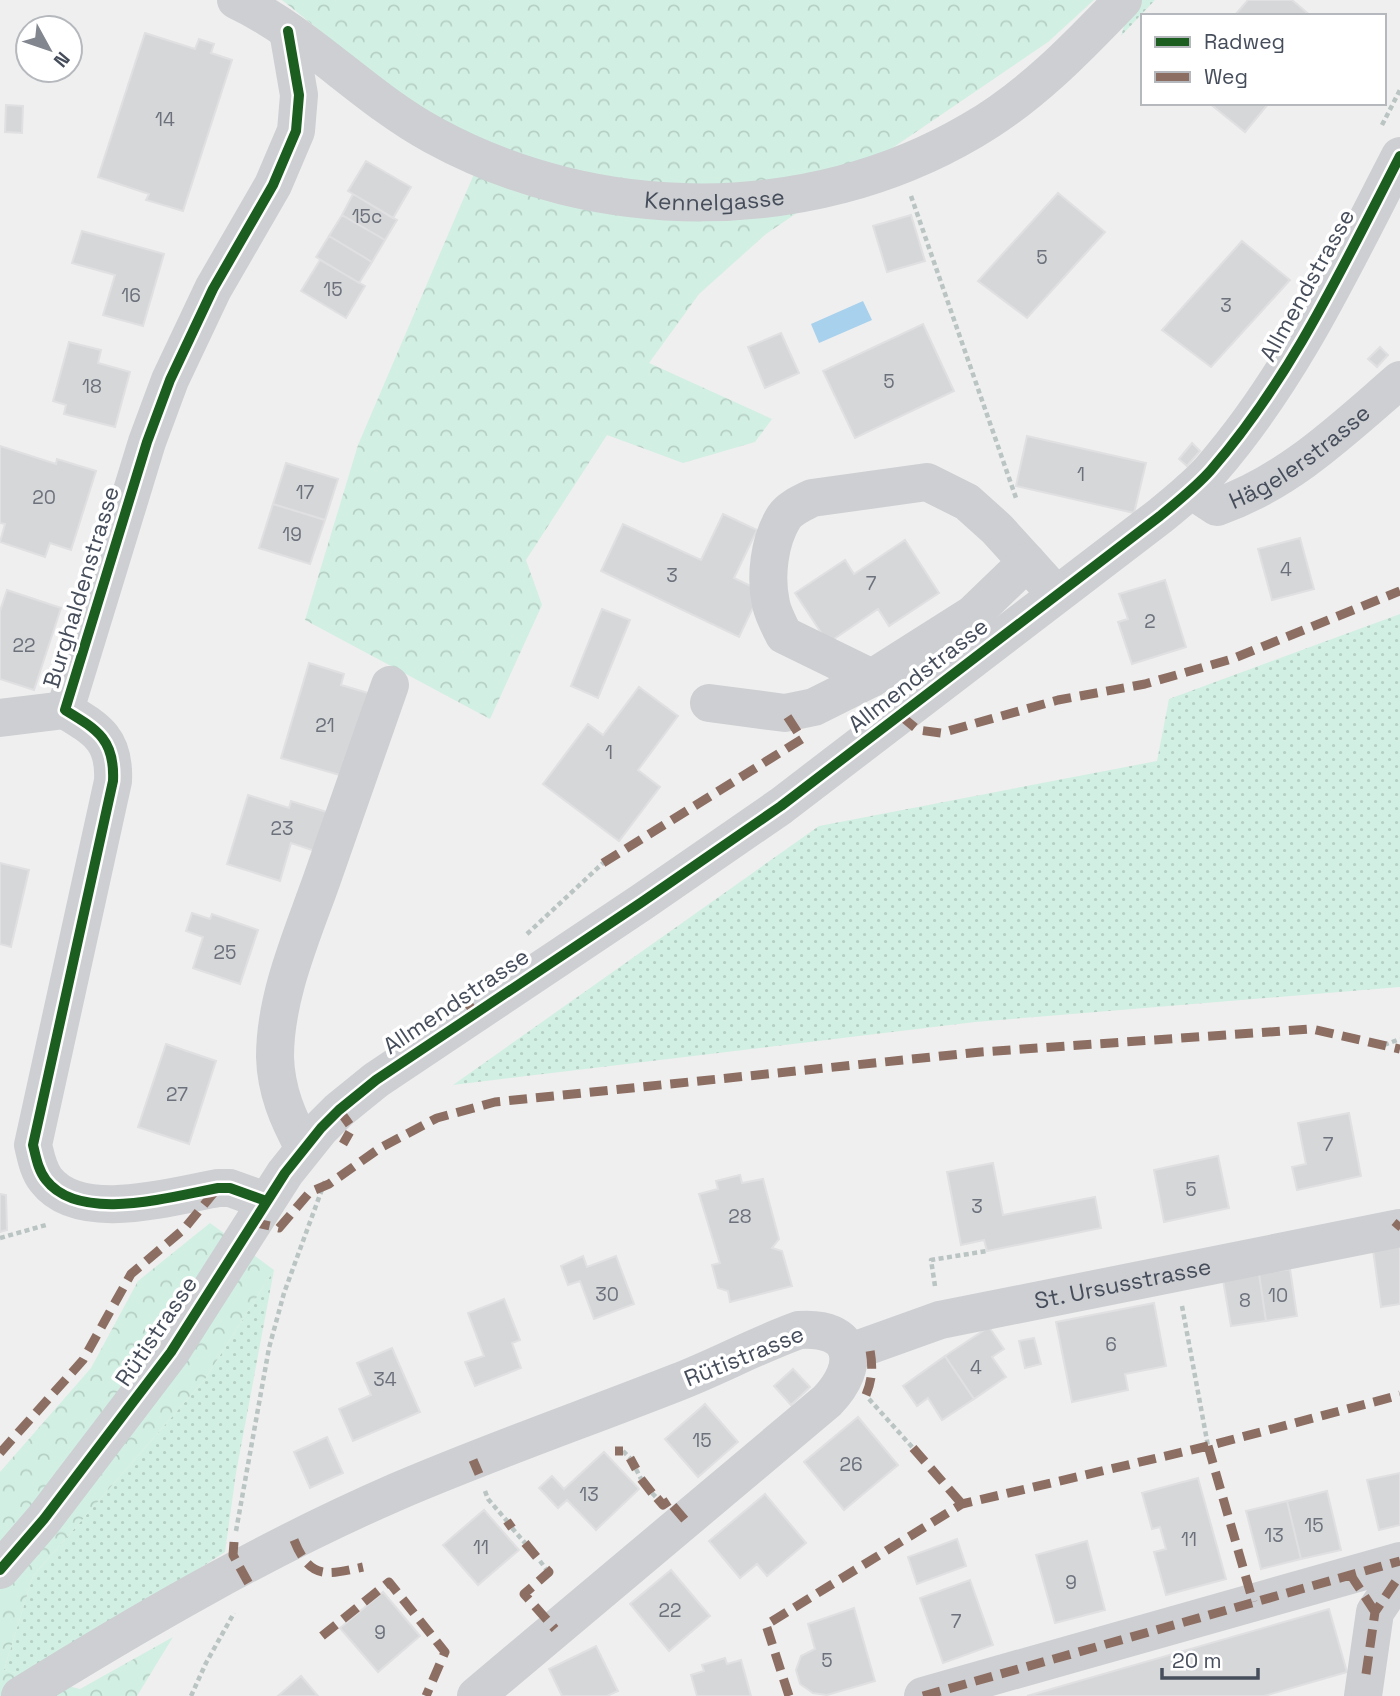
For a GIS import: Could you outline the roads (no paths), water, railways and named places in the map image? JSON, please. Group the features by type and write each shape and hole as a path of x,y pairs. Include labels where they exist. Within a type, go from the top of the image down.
{"street":[{"path":"236,0 256,9 288,31"},
{"name":"Kennelgasse","path":"288,31 384,104 432,135 475,157 561,186 638,200 709,203 796,195 839,186 938,150 997,115 1060,63 1123,0"},
{"name":"Burghaldenstrasse","path":"266,1201 230,1188 218,1188 144,1203 83,1202 55,1190 44,1179 33,1145 113,781 108,745 100,734 65,710 147,442 170,380 213,289 273,185 296,131 299,95 288,31"},
{"name":"Allmendstrasse","path":"339,1110 396,1066 642,902 780,806 1191,490 1233,443 1311,328 1400,156"},
{"name":"Hägelerstrasse","path":"1191,490 1217,507 1255,491 1304,462 1400,380"},
{"path":"872,678 784,635 771,604 768,568 785,516 798,504 812,498 927,482 967,502 998,528 1056,594"},
{"path":"709,703 785,713 814,707 872,678 973,614 1027,562"},
{"path":"304,1148 286,1115 277,1078 276,1041 280,1013 309,915 390,685"},
{"path":"0,718 65,710"},
{"name":"Rütistrasse","path":"0,1570 44,1519 171,1352 266,1201 304,1148 339,1110"},
{"name":"St. Ursusstrasse","path":"848,1353 940,1320 1400,1227"},
{"name":"Rütistrasse","path":"20,1696 121,1633 240,1568 394,1493 507,1445 677,1382 799,1330 827,1331 838,1337 848,1353"},
{"path":"476,1696 827,1401 844,1381 848,1370 848,1353"},
{"path":"923,1696 1400,1561"},
{"path":"1350,1574 1375,1612"},
{"path":"1363,1696 1375,1612 1400,1576"}],"water":[{"path":"863,301 872,320 819,343 811,324"}]}
